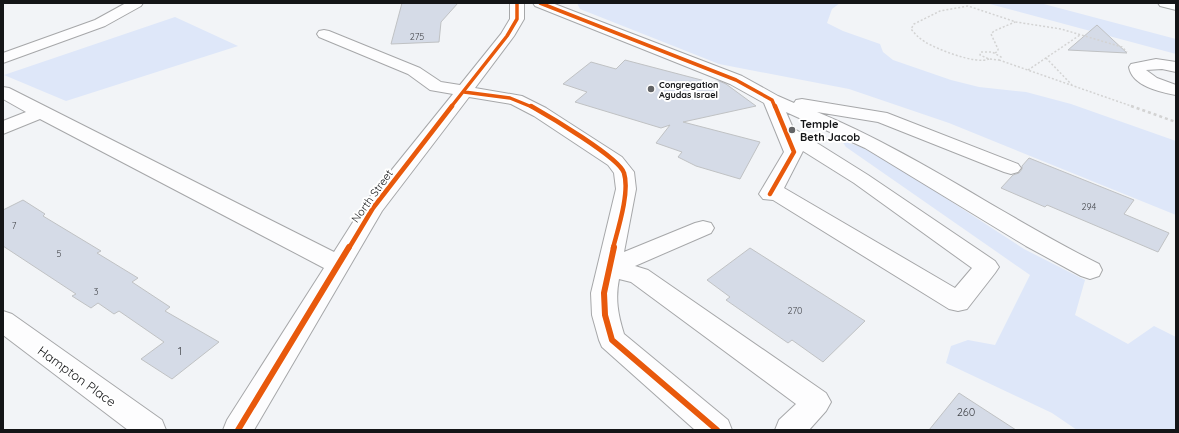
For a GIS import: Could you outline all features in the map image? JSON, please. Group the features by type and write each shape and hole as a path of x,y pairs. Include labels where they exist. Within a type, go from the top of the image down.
{"street":[{"path":"3,58 100,23 136,3"},
{"name":"North Street","path":"238,430 373,208 507,36 517,19 517,3"},
{"path":"540,3 736,80 772,100 814,117 871,144 1051,251 1090,270"},
{"path":"1165,3 1176,6"},
{"path":"324,34 414,71 436,86 516,100 540,112 615,161 624,172 626,189 604,293 605,315 612,340 717,430"},
{"path":"1176,67 1158,64 1137,67 1138,73 1146,79 1153,83 1176,90"},
{"path":"3,92 339,265"},
{"path":"772,100 794,152 771,192 958,302 987,267 861,179 786,132"},
{"path":"772,100 833,108 881,117 1011,168"},
{"path":"3,128 41,112"},
{"path":"610,268 703,228"},
{"path":"610,268 639,276 816,402 790,430"},
{"name":"Hampton Place","path":"3,321 151,430"}],"path":[{"path":"989,59 985,61 979,60 935,47 918,39 914,36 911,30 914,24 923,18 940,11 968,6 978,8 1016,22 1061,29 1080,34 1122,47 1130,54"},
{"path":"995,53 998,51 998,48 991,39 991,34 994,31 1016,22"},
{"path":"1028,70 1080,34"},
{"path":"999,60 1000,57 995,53 985,51 981,52 980,55 989,59 999,60 1176,122"},
{"path":"1046,58 1072,86"}],"shaded area":[{"path":"577,3 840,3 832,9 827,23 843,31 880,44 883,52 893,60 951,80 979,87 1026,92 1071,104 1176,141 1176,215 949,123 849,89 719,64 580,9"},
{"path":"986,3 1040,3 1176,39 1176,54"},
{"path":"175,17 238,46 66,101 4,75"},
{"path":"842,141 861,147 881,156 1024,249 1085,280 1075,315 1128,344 1154,326 1176,337 1176,430 1077,430 1052,413 946,363 951,346 968,340 995,345 1030,275 846,147"}],"building":[{"path":"402,3 458,3 441,22 439,42 391,44"},
{"path":"1097,25 1127,53 1068,50"},
{"path":"625,60 709,82 719,81 726,84 756,106 683,122 760,142 740,179 696,166 678,157 682,152 656,143 670,125 661,128 575,102 587,92 563,84 591,62 616,69"},
{"path":"1029,158 1134,200 1124,214 1169,233 1158,252 1047,205 1045,207 1001,188 1013,175 1019,173 1022,166"},
{"path":"23,200 45,214 43,216 101,251 97,253 138,278 132,282 170,307 165,311 219,342 172,379 141,359 164,342 119,311 114,314 98,303 91,308 72,296 76,294 3,246 3,210"},
{"path":"750,248 865,321 823,362 792,340 788,343 726,300 730,297 707,280"},
{"path":"959,393 1016,430 929,430"}],"cycle path":[{"path":"238,430 373,208 507,36 517,19 517,3"},
{"path":"540,3 736,80 772,100 794,152 770,194"},
{"path":"464,92 503,97 528,105 553,119 615,161 624,172 626,189 604,293 605,315 612,340 717,430"}],"place":[{"name":"Congregation Agudas Israel","path":"651,89"},
{"name":"Temple Beth Jacob","path":"792,130"}]}
